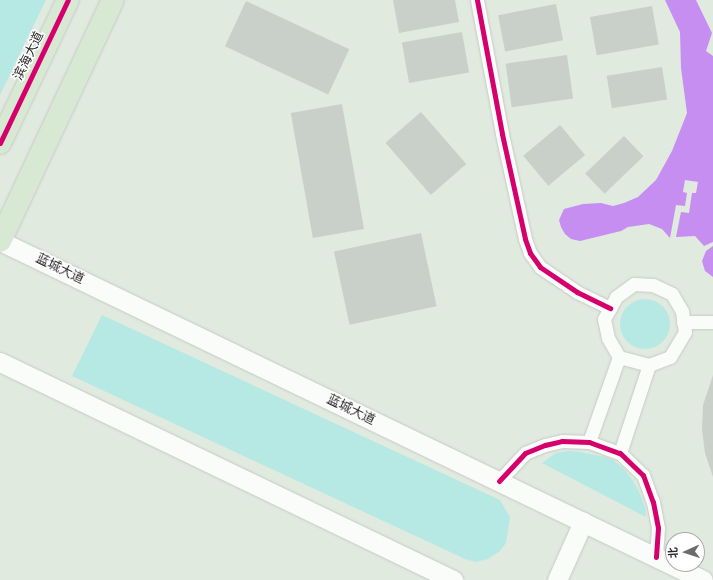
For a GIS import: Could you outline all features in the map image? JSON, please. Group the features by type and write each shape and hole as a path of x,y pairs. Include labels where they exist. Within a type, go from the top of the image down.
{"highway":[{"name":"滨海大道","path":"0,143 68,0"},
{"path":"0,241 113,0"}],"main road":[{"name":"蓝城大道","path":"0,241 703,580"},
{"path":"0,362 453,580"},
{"path":"557,580 583,522"}],"street":[{"path":"477,0 506,149 525,239 530,254 540,267 577,292 610,308"},
{"path":"634,284 653,285 672,294 682,311 685,332 670,357 649,365 619,357 608,338 604,320 610,308 616,297 634,284"},
{"path":"684,322 713,322"},
{"path":"589,442 619,357"},
{"path":"620,452 649,365"},
{"path":"499,481 524,453 545,444 562,442 589,442 620,452 643,475 653,502 658,528 656,557"}],"shaded area":[{"path":"0,0 46,0 0,95"},
{"path":"665,0 696,0 712,33 706,51 713,56 713,242 704,246 695,236 676,237 681,212 689,213 692,193 696,193 698,182 685,180 683,192 687,193 685,206 676,205 670,238 662,229 649,224 628,227 621,231 580,241 571,239 565,234 559,220 564,209 583,204 601,203 613,206 638,197 656,180 672,151 687,113 681,68 680,32"},
{"path":"713,246 713,277 705,271 702,261 706,251"},
{"path":"645,299 654,301 665,310 670,324 668,333 659,344 645,349 636,347 625,338 620,324 622,315 631,304"},
{"path":"102,315 500,500 510,517 506,543 500,551 488,559 476,562 465,559 72,376"},
{"path":"569,451 605,457 613,460 624,469 634,482 640,494 645,507 646,517 542,463 556,453"}],"building":[{"path":"393,0 455,0 459,22 399,33"},
{"path":"246,1 349,49 328,94 225,46"},
{"path":"556,4 563,40 505,52 498,15"},
{"path":"652,6 659,44 597,55 590,17"},
{"path":"462,32 469,72 409,83 402,43"},
{"path":"567,55 573,99 512,107 506,64"},
{"path":"662,67 667,100 612,108 607,76"},
{"path":"342,104 364,229 313,238 291,113"},
{"path":"421,112 466,164 431,195 386,143"},
{"path":"560,125 585,155 548,186 523,156"},
{"path":"624,136 643,156 605,194 585,174"},
{"path":"421,233 437,306 350,325 334,252"},
{"path":"713,375 713,477 705,453 702,429 703,405"}],"cycle path":[{"path":"0,143 68,0"},
{"path":"477,0 502,134 525,239 530,253 540,267 577,292 610,308"},
{"path":"499,481 525,453 545,445 562,441 589,442 620,453 643,475 653,502 658,528 656,557"}]}
